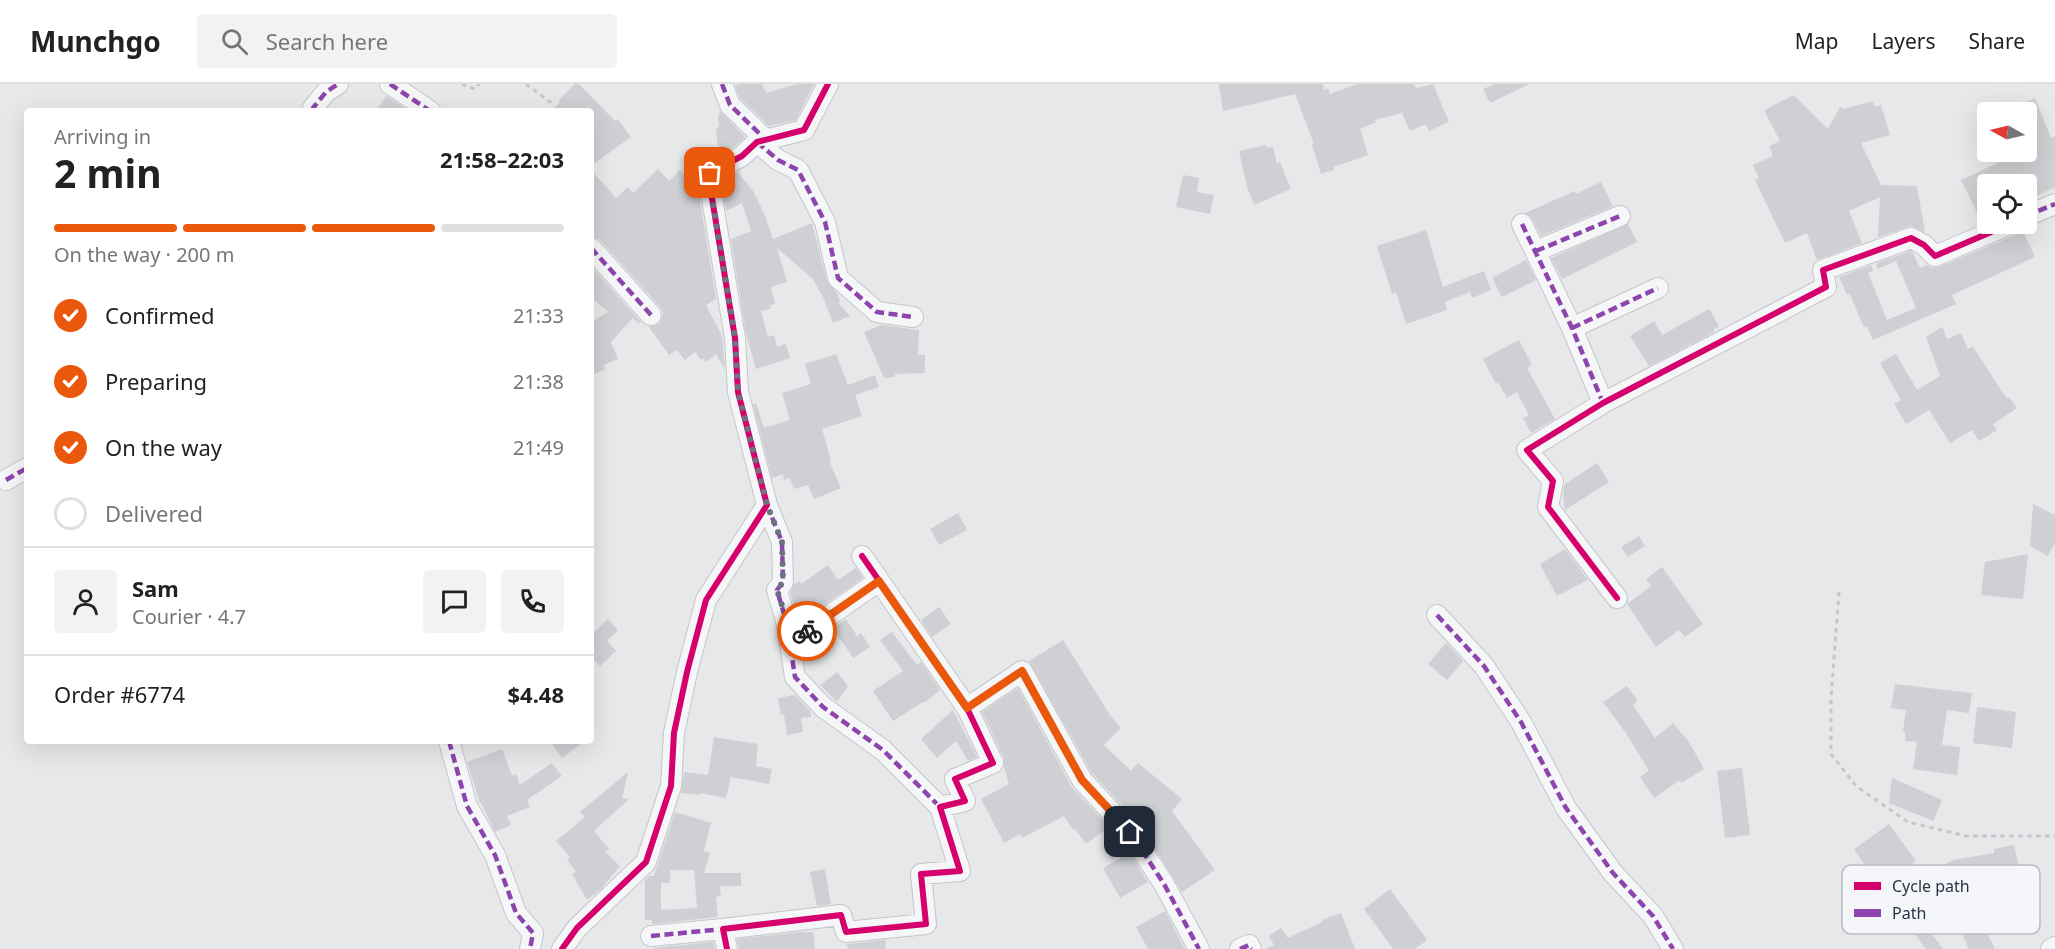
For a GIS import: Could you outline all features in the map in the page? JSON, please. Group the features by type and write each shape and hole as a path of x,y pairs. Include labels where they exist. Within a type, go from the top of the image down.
{"street":[{"path":"313,108 326,92 338,84"},
{"path":"390,84 426,108"},
{"path":"722,84 730,105 761,141 778,160 798,170 825,222 838,278 877,312 913,317"},
{"path":"651,936 841,915 846,932 926,924 921,874 960,870 940,807 883,750 823,707 795,677 788,624 777,590 783,582 782,542 767,505 738,392 735,338 710,186 710,173 742,156 761,141 804,130 828,84"},
{"path":"2037,211 2055,204"},
{"path":"1536,251 1620,216"},
{"path":"1522,224 1572,328 1603,403"},
{"path":"1617,598 1548,507 1553,481 1527,450 1603,403 1826,287 1823,270 1911,238 1924,245 1935,256 1987,234"},
{"path":"594,251 651,315"},
{"path":"1572,328 1658,288"},
{"path":"6,480 24,470"},
{"path":"562,949 577,928 646,862 671,786 674,734 706,600 767,505"},
{"path":"862,556 967,708 993,763 955,779 965,801 940,807"},
{"path":"790,643 879,581"},
{"path":"1437,615 1484,666 1521,722 1566,808 1613,873 1653,916 1673,949"},
{"path":"967,708 1022,671 1082,780 1130,832 1164,884 1199,949"},
{"path":"450,744 467,806 495,855 516,913 533,933 530,949"},
{"path":"723,929 727,949"},
{"path":"1240,949 1250,945 1251,949"}],"path":[{"path":"462,84 475,89 479,84"},
{"path":"526,84 554,105"},
{"path":"1839,592 1831,698 1831,754 1856,786 1908,822 1966,836 2055,836"}],"building":[{"path":"575,84 579,84 615,121 618,119 631,137 594,164 594,108 555,108 560,102 558,101"},
{"path":"762,84 766,93 797,84 814,84 796,120 769,126 740,98 735,86"},
{"path":"1219,84 1323,84 1324,90 1328,88 1330,94 1357,84 1414,84 1416,88 1433,84 1449,122 1429,131 1426,124 1410,131 1402,113 1375,120 1376,122 1360,129 1368,155 1333,167 1334,170 1321,174 1312,145 1314,144 1295,94 1223,111"},
{"path":"1495,84 1529,84 1490,103 1483,89"},
{"path":"1794,95 1828,129 1840,107 1844,109 1873,101 1875,107 1881,105 1890,135 1861,143 1881,185 1917,186 1925,232 1911,226 1878,237 1880,197 1849,211 1862,243 1817,260 1807,233 1785,243 1755,180 1759,178 1753,165 1773,156 1769,146 1780,141 1764,110"},
{"path":"386,96 404,108 378,108"},
{"path":"2035,98 2037,102 2025,102"},
{"path":"2037,103 2051,138 2055,136 2055,187 2037,196 2037,174 1977,174 1977,213 1961,180 2000,162 2037,162"},
{"path":"720,111 745,137 735,146 721,153 716,131"},
{"path":"1266,145 1267,148 1273,147 1277,164 1280,162 1291,189 1254,205 1247,187 1239,151"},
{"path":"658,169 669,181 680,170 698,188 716,299 706,305 722,336 725,370 716,354 706,362 703,358 701,360 695,352 685,360 677,350 669,355 649,327 659,324 662,319 663,313 660,307 600,240 594,237 594,173 616,198 628,187 633,193"},
{"path":"738,172 753,191 773,239 812,223 827,281 837,293 840,302 838,303 850,316 833,323 813,279 777,248 787,282 771,287 775,304 761,311 768,337 774,335 777,347 786,344 790,358 756,369 746,334 731,239 751,231 742,203 726,211 723,193 735,187 730,176"},
{"path":"1183,175 1199,178 1197,192 1214,195 1210,214 1176,207"},
{"path":"1601,182 1613,206 1541,236 1532,218 1525,213 1575,191 1576,194"},
{"path":"1628,224 1637,242 1562,279 1551,258"},
{"path":"1426,230 1443,287 1484,271 1491,290 1472,298 1470,292 1445,302 1447,310 1406,324 1396,292 1392,294 1377,246"},
{"path":"2024,234 2035,257 1952,295 1956,304 1873,340 1867,326 1864,328 1850,294 1847,295 1839,277 1871,265 1873,271 1868,273 1887,320 1916,308 1896,261 1877,269 1877,263 1910,251 1920,268 1927,265 1931,268 1939,267 2015,235"},
{"path":"1526,260 1536,280 1502,297 1492,278"},
{"path":"594,269 641,322 639,324 633,318 611,342 618,359 604,365 605,370 594,374 594,320 608,312 594,300"},
{"path":"1709,309 1719,326 1713,330 1714,332 1649,366 1630,336 1654,321 1662,335"},
{"path":"882,325 919,330 918,355 925,355 925,373 895,374 895,377 884,378 864,332"},
{"path":"1942,327 1947,339 1961,333 1968,349 1973,347 2007,399 2009,397 2017,408 1993,424 1997,430 1979,441 1972,430 1950,443 1929,410 1906,424 1894,404 1901,400 1880,363 1896,354 1917,390 1940,376 1926,337"},
{"path":"1519,340 1532,365 1527,368 1555,419 1531,433 1523,418 1529,415 1517,392 1507,398 1498,382 1496,384 1483,359"},
{"path":"836,354 848,385 875,375 879,387 855,395 862,416 822,429 831,460 829,461 841,488 814,499 808,485 794,489 790,478 784,480 783,474 772,478 753,404 756,403 764,428 790,420 782,393 811,384 805,364"},
{"path":"1597,463 1609,482 1565,510 1563,492 1565,484"},
{"path":"2033,504 2055,515 2055,543 2048,556 2030,546"},
{"path":"958,513 967,530 939,545 930,529"},
{"path":"1639,536 1645,546 1628,557 1621,547"},
{"path":"1565,549 1588,580 1557,596 1540,564"},
{"path":"2028,554 2023,599 1981,595 1985,562"},
{"path":"828,565 838,580 856,568 863,578 799,622 790,592 794,584 800,581 801,584"},
{"path":"1662,567 1703,624 1685,637 1679,630 1656,647 1627,604 1651,586 1646,579"},
{"path":"939,607 951,624 932,637 921,620"},
{"path":"608,619 618,630 607,641 616,651 600,666 594,660 594,632"},
{"path":"846,619 857,636 861,633 870,647 853,658 833,628"},
{"path":"892,632 917,665 921,662 940,690 924,703 893,721 873,691 903,671 880,640"},
{"path":"1063,640 1110,715 1121,728 1104,745 1131,771 1138,763 1182,799 1172,811 1215,870 1182,892 1140,825 1092,773 1029,661"},
{"path":"1446,643 1463,661 1447,680 1428,664"},
{"path":"837,672 848,686 837,702 820,685"},
{"path":"1895,684 1972,693 1969,713 1947,710 1942,745 1960,747 1957,775 1913,769 1917,742 1905,741 1903,731 1906,710 1891,708"},
{"path":"1627,686 1638,701 1633,705 1655,738 1673,723 1689,742 1704,769 1681,783 1680,780 1654,798 1640,777 1649,771 1626,733 1603,702"},
{"path":"1018,688 1071,786 1109,827 1086,844 1064,816 1022,838 1020,834 1004,843 981,799 1009,784 1004,758 982,712"},
{"path":"795,695 810,711 811,717 801,718 803,732 787,735 784,714 781,715 778,698"},
{"path":"1977,707 2016,712 2012,748 1973,743"},
{"path":"953,710 977,757 968,761 956,741 937,758 921,739"},
{"path":"714,737 758,744 756,766 772,769 769,784 731,777 726,798 700,793 700,795 681,793 684,772 708,775"},
{"path":"552,744 581,744 562,758"},
{"path":"502,749 512,776 516,774 520,785 552,763 562,776 527,800 530,807 507,816 511,825 495,832 480,803 467,762"},
{"path":"1742,768 1750,835 1725,838 1717,771"},
{"path":"628,772 622,798 629,799 594,831 609,849 605,852 620,866 601,889 587,900 572,874 576,872 567,859 570,857 556,841 585,817 580,812"},
{"path":"1892,778 1942,800 1933,821 1889,803"},
{"path":"675,812 711,823 704,851 710,853 704,873 741,873 741,886 720,886 721,896 716,897 718,917 652,924 652,920 645,920 645,880 649,876 654,876","holes":["670,870 694,870 697,908 661,910 661,883 670,883"]},
{"path":"1889,824 1916,861 1910,865 1865,865 1854,849"},
{"path":"2014,845 2018,865 1943,865 1953,860 1994,853 1994,849"},
{"path":"1130,853 1148,882 1120,898 1103,868"},
{"path":"825,869 831,904 817,906 810,872"},
{"path":"1390,889 1427,940 1415,949 1393,949 1364,909"},
{"path":"1165,911 1185,949 1148,949 1136,927"},
{"path":"1341,913 1355,949 1265,949 1274,945 1269,936 1281,928 1288,938"},
{"path":"813,932 815,949 739,949 737,939"},
{"path":"1915,934 1932,934 1943,949 1926,949"},
{"path":"1962,934 1988,934 1995,949 1969,949"},
{"path":"886,940 885,949 848,949 847,944"},
{"path":"713,942 715,949 653,949 653,948"}],"marked path":[{"path":"313,108 326,92 338,84"},
{"path":"390,84 426,108"},
{"path":"722,84 730,105 765,139"},
{"path":"757,142 778,160 798,170 825,222 838,278 877,312 913,317"},
{"path":"2037,211 2055,204"},
{"path":"1536,251 1620,216"},
{"path":"1522,224 1572,328 1603,403"},
{"path":"594,251 651,315"},
{"path":"1572,328 1658,288"},
{"path":"6,480 24,470"},
{"path":"767,505 782,542 783,582 777,590 787,624 795,677 823,707 883,750 940,807"},
{"path":"790,643 879,581"},
{"path":"1437,615 1484,666 1521,722 1566,808 1613,873 1653,916 1673,949"},
{"path":"967,708 1022,671 1082,780 1130,832 1164,884 1199,949"},
{"path":"450,744 467,806 495,855 516,913 533,933 530,949"},
{"path":"651,936 723,929"},
{"path":"1240,949 1249,945 1251,949"}],"cycle path":[{"path":"562,949 577,928 646,862 671,786 674,733 706,600 767,505 738,392 735,338 710,186 710,173 742,156 757,142 804,130 828,84"},
{"path":"1617,598 1548,507 1553,481 1527,450 1603,403 1826,287 1823,270 1911,238 1924,245 1935,256 1987,234"},
{"path":"727,949 723,929 841,915 846,932 926,924 921,874 960,871 940,807 965,801 955,779 993,763 967,708 862,556"}],"way so far":[{"path":"710,173 710,186 735,338 738,392 767,505 782,542 783,582 777,590 788,624 790,643 807,631"}],"route":[{"path":"807,631 879,581 967,708 1022,671 1082,780 1130,832"}]}
